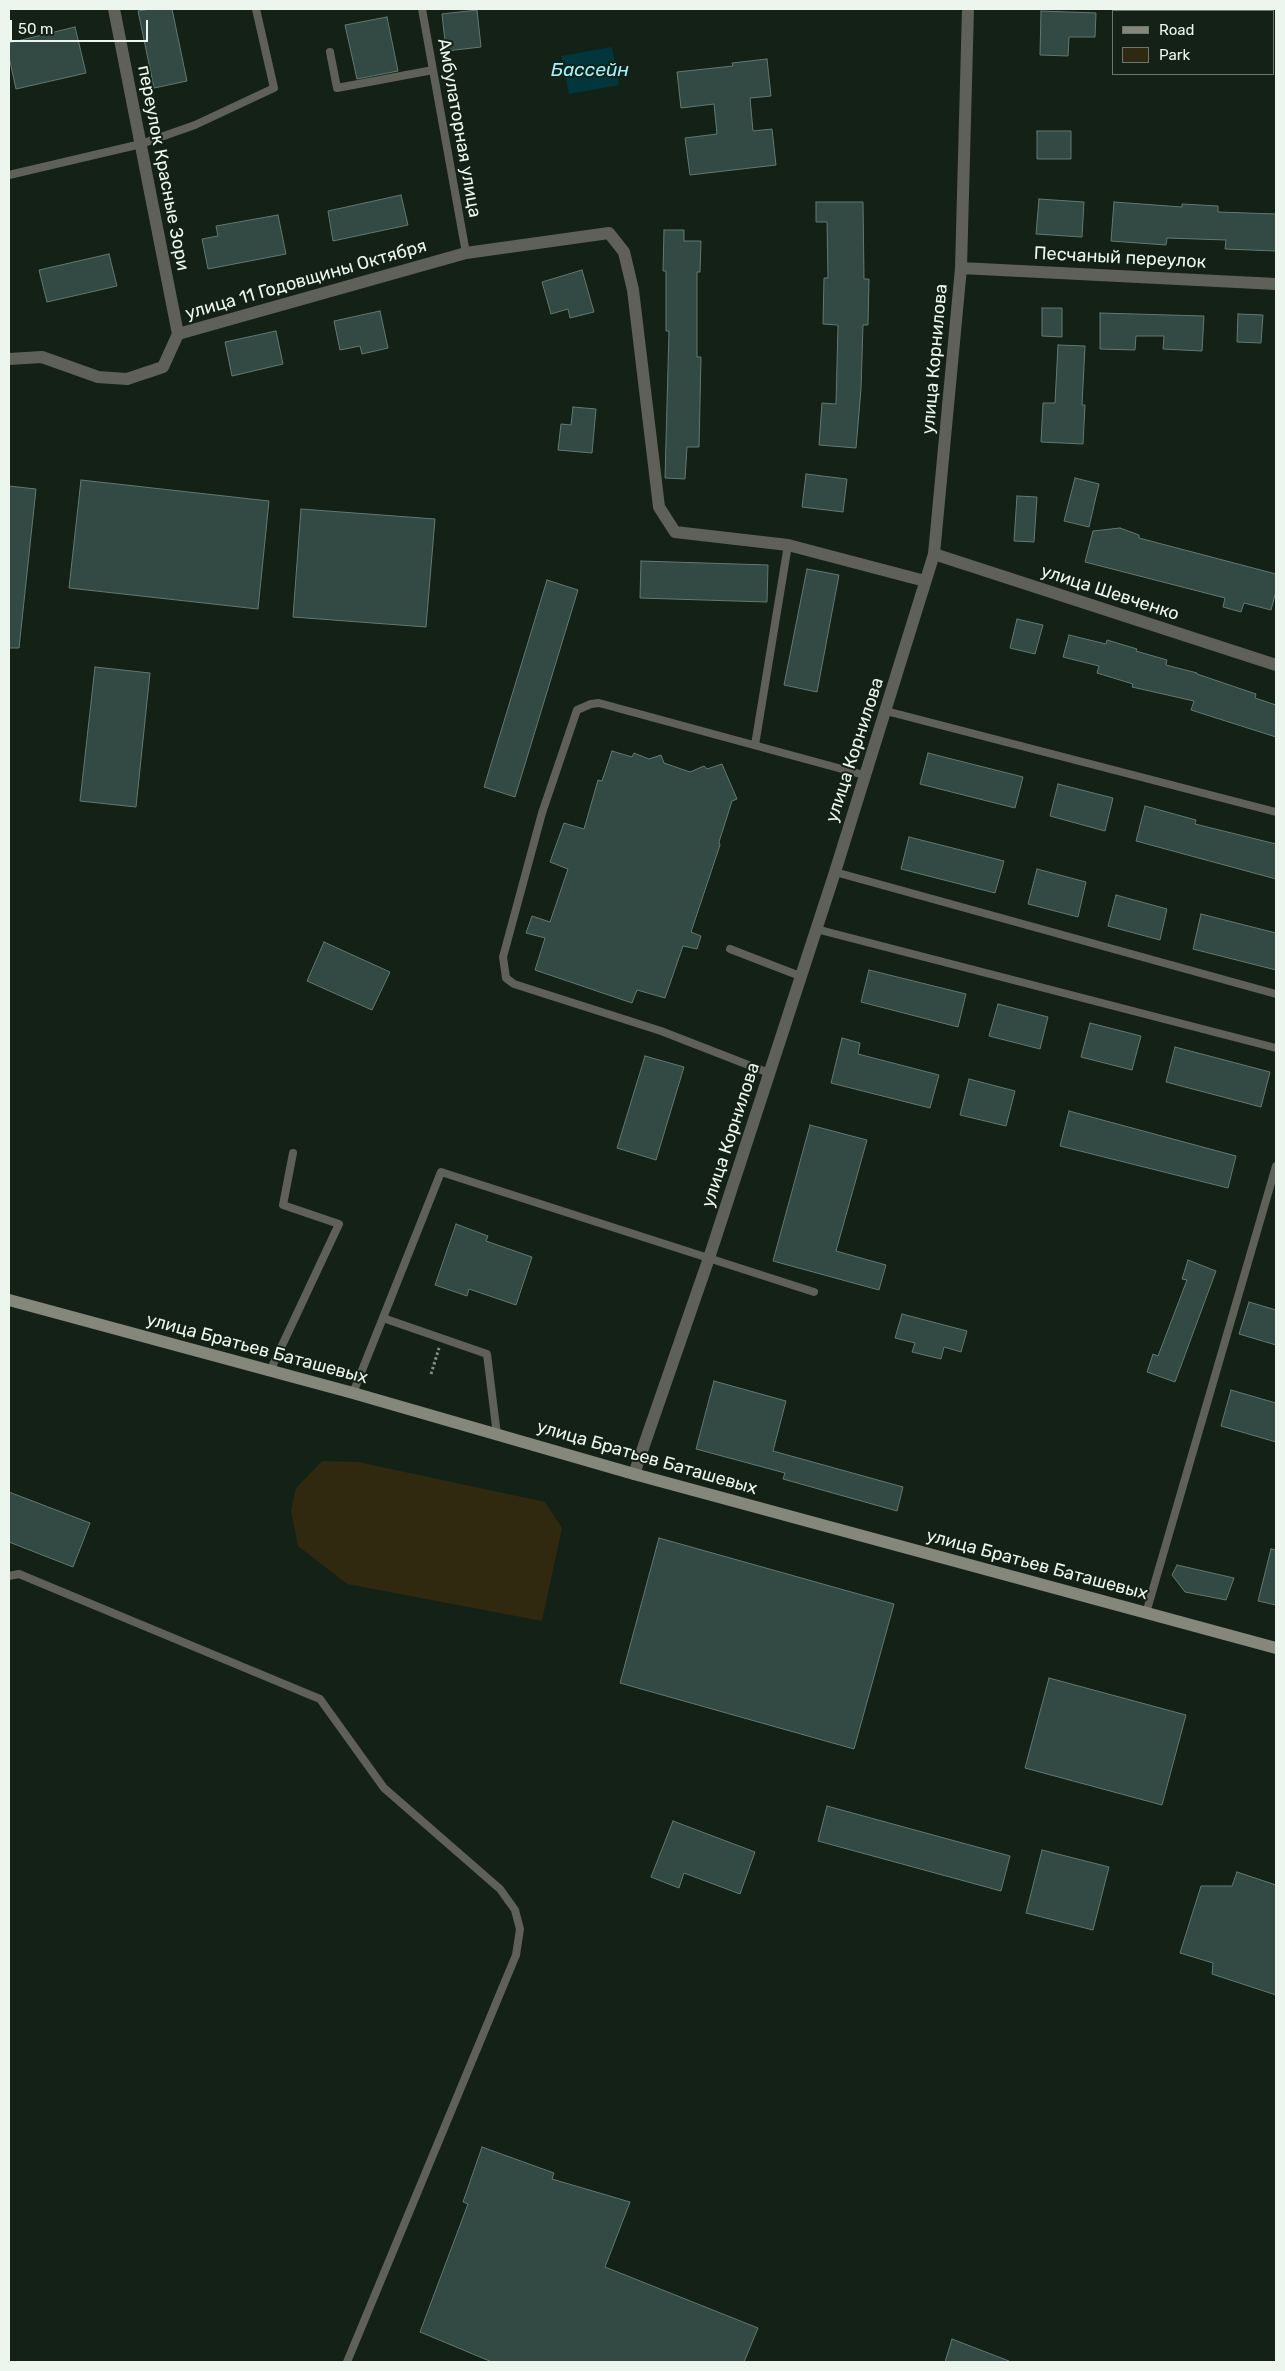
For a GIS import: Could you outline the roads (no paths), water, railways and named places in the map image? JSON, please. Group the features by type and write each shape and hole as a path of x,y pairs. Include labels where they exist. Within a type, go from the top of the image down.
{"street":[{"name":"переулок Красные Зори","path":"114,9 178,334"},
{"name":"улица Корнилова","path":"634,1474 709,1258 770,1073 886,711 934,554 961,268 968,9"},
{"name":"улица 11 Годовщины Октября","path":"9,360 42,357 98,377 127,379 163,368 178,334 466,253 609,233 624,252 633,290 659,507 675,532 788,545"},
{"name":"Песчаный переулок","path":"961,268 1276,284"},
{"path":"788,545 925,581"},
{"name":"улица Шевченко","path":"934,554 1276,665"},
{"name":"улица Братьев Баташевых","path":"9,1300 353,1393 634,1474 1276,1648"}],"lane":[{"path":"9,175 141,144 195,125 274,88 256,9"},
{"name":"Амбулаторная улица","path":"422,9 466,253"},
{"path":"330,52 337,88 433,70"},
{"path":"755,745 788,545"},
{"path":"770,1073 661,1031 514,984 506,978 503,957 542,813 577,710 599,703 864,775"},
{"path":"886,711 1276,812"},
{"path":"835,872 1276,994"},
{"path":"816,929 1276,1048"},
{"path":"730,949 800,976"},
{"path":"270,1371 339,1224 283,1206 293,1153"},
{"path":"1146,1613 1276,1166"},
{"path":"353,1393 441,1172 814,1292"},
{"path":"383,1318 487,1354 497,1434"},
{"path":"9,1576 20,1574 320,1699 384,1788 500,1889 515,1910 520,1929 516,1955 347,2362"}],"water":[{"name":"Бассейн","path":"612,47 619,85 569,94 561,56"}]}
